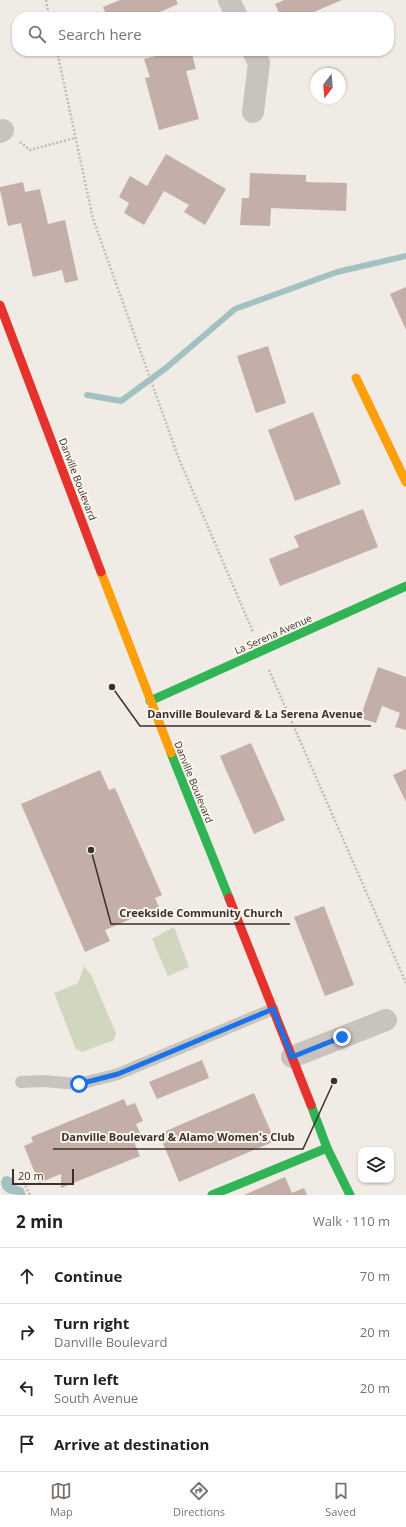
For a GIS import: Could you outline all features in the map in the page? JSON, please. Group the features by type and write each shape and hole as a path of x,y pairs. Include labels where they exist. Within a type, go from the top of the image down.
{"main road":[{"name":"Danville Boulevard","path":"0,306 150,702 327,1148 350,1195"},
{"path":"356,378 406,482"},
{"name":"La Serena Avenue","path":"150,702 406,586"},
{"path":"212,1195 327,1148"}],"street":[{"path":"229,0 235,12"},
{"path":"253,112 259,63 256,56"},
{"path":"292,1057 386,1020"}],"lane":[{"path":"21,1082 79,1084 118,1074 273,1009"}],"path":[{"path":"46,0 48,12"},
{"path":"58,56 93,219 179,459 406,983"},
{"path":"2,131 30,150 75,138"},
{"path":"20,1175 30,1195"}],"green space":[{"path":"174,927 189,967 168,976 152,939"},
{"path":"84,966 91,975 116,1033 114,1040 82,1052 76,1049 54,993 78,983"}],"water":[{"path":"7,1176 12,1178 15,1185 23,1188 26,1195 13,1194 4,1190 1,1182 3,1177"}],"building":[{"path":"120,0 176,0 178,4 160,12 105,12 103,7"},
{"path":"284,0 342,0 314,12 279,12 275,4"},
{"path":"156,56 192,56 196,69 186,71 199,119 159,130 145,78 150,77 144,59"},
{"path":"166,154 226,189 205,225 184,212 189,205 164,191 144,225 124,213 129,203 119,197 130,176 147,186"},
{"path":"250,173 306,175 306,182 347,183 346,211 271,208 270,226 240,225 242,198 249,198"},
{"path":"23,182 25,192 40,189 48,224 65,220 78,280 65,283 62,270 33,277 21,223 8,226 0,190 0,187"},
{"path":"406,287 406,330 390,294"},
{"path":"268,346 286,403 256,413 237,356"},
{"path":"313,412 341,484 295,501 268,430"},
{"path":"363,509 378,547 280,586 269,559 299,547 294,536"},
{"path":"378,667 406,677 406,730 395,727 400,713 382,706 376,723 360,718"},
{"path":"251,743 285,820 254,834 220,756"},
{"path":"406,769 406,802 393,775"},
{"path":"100,770 109,790 115,788 162,895 155,898 159,907 105,930 110,941 85,952 21,804"},
{"path":"324,906 354,985 325,996 294,917"},
{"path":"202,1060 209,1078 157,1099 149,1082"},
{"path":"254,1093 275,1141 179,1182 159,1134"},
{"path":"124,1099 127,1106 135,1103 143,1121 136,1124 140,1133 132,1137 140,1156 61,1188 61,1174 39,1183 24,1146 33,1142 31,1137"},
{"path":"285,1177 292,1193 304,1188 307,1195 244,1195"}],"waterway":[{"path":"87,395 121,401 166,368 235,309 337,272 406,256"}],"traffic: fast":[{"path":"150,701 406,586"},
{"path":"171,753 229,898"},
{"path":"311,1105 327,1148 350,1195"},
{"path":"212,1195 327,1148"}],"traffic: slow":[{"path":"356,378 406,482"},
{"path":"101,572 171,753"}],"traffic: jam":[{"path":"0,305 101,572"},
{"path":"229,898 311,1105"}],"place":[{"name":"Danville Boulevard & La Serena Avenue","path":"112,687"},
{"name":"Creekside Community Church","path":"91,850"},
{"name":"Danville Boulevard & Alamo Women's Club","path":"334,1081"}],"route":[{"path":"79,1084 118,1074 273,1009 292,1057 342,1037"}]}
